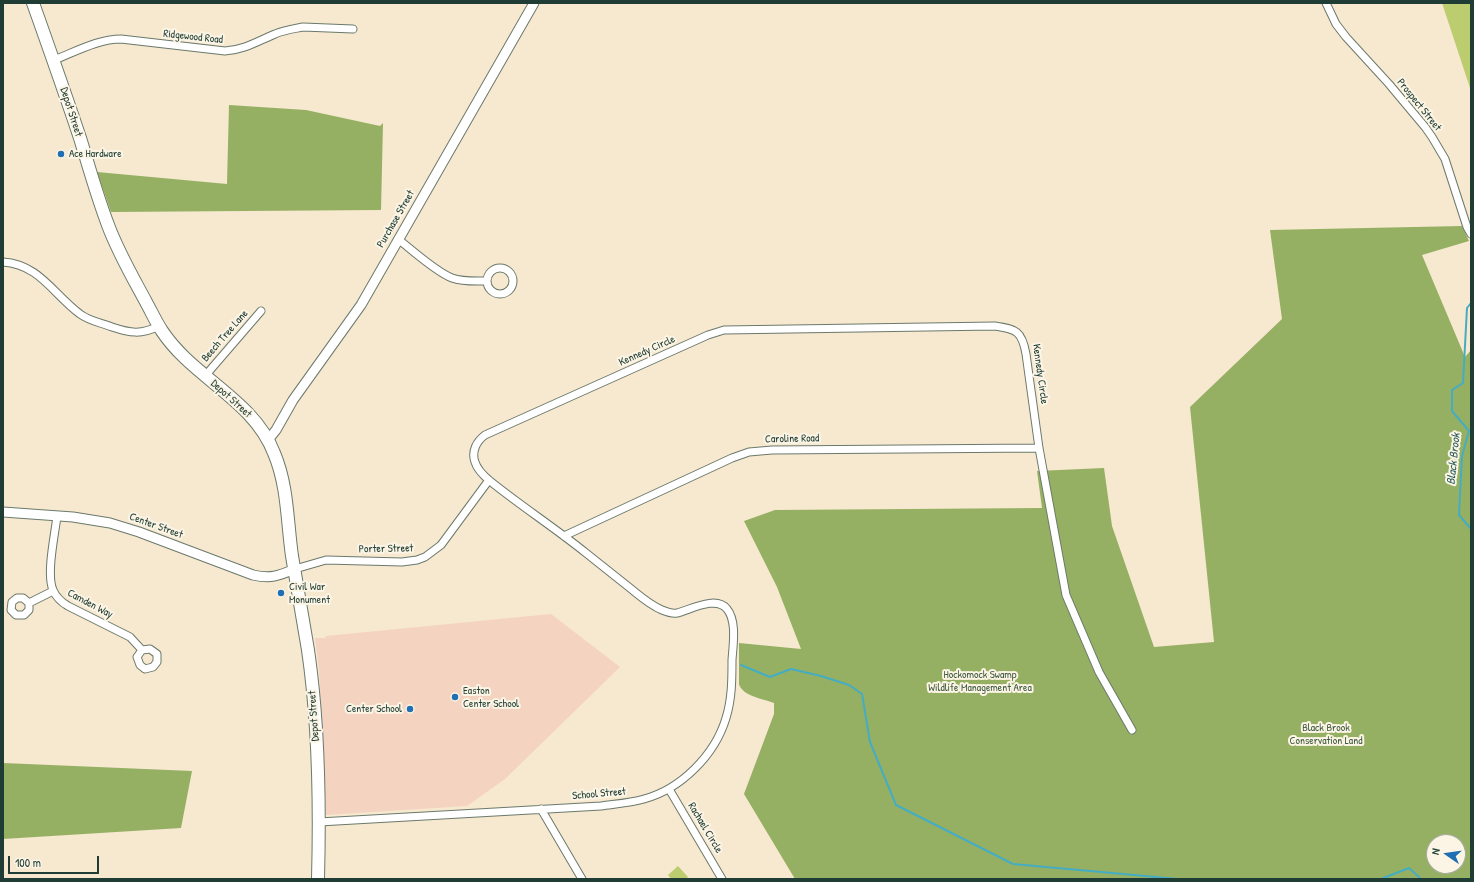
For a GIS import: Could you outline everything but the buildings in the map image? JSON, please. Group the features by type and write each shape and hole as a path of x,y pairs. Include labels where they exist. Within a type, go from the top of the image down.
{"highway":[{"name":"Depot Street","path":"33,3 54,60 107,222 116,246 126,265 159,326 170,341 205,376 241,406 254,420 268,440 277,460 284,484 292,557 308,651 315,714 319,822 318,879"}],"street":[{"name":"Purchase Street","path":"268,440 276,430 293,400 361,305 534,3"},
{"name":"Prospect Street","path":"1326,3 1342,33 1425,127 1447,165 1467,227 1471,234"},
{"name":"Ridgewood Road","path":"54,60 113,39 225,51 242,49 277,33 295,28 353,29"},
{"path":"398,240 441,273 453,278 467,281 487,280"},
{"path":"3,262 19,264 33,271 84,317 122,330 134,332 145,332 159,326"},
{"name":"Beech Tree Lane","path":"205,376 261,311"},
{"name":"Kennedy Circle","path":"723,605 703,604 672,613 660,610 489,480 479,470 474,457 474,449 477,443 485,435 708,335 724,330 995,326 1012,330 1022,337 1024,342 1039,448 1066,595 1099,672 1132,730"},
{"name":"Caroline Road","path":"564,536 732,458 755,451 1039,448"},
{"name":"Porter Street","path":"295,569 326,560 402,562 417,560 425,557 441,545 489,480"},
{"name":"Center Street","path":"3,512 91,519 120,526 253,575 271,578 295,569"},
{"name":"Camden Way","path":"57,516 50,574 53,591 65,605 130,637 142,650"},
{"path":"29,603 53,591"},
{"name":"School Street","path":"319,822 541,809 631,802 651,797 669,789 695,768 706,755 720,735 726,717 730,703 732,683 733,626 729,612 723,605"},
{"name":"Rachael Circle","path":"669,789 722,879"},
{"path":"541,809 582,879"}],"shaded area":[{"name":"Easton Center School","path":"551,614 620,667 505,779 467,806 326,815 319,670 315,638"}],"green space":[{"path":"1442,3 1471,3 1471,91"},
{"path":"229,105 306,110 380,126 383,123 381,210 111,212 97,172 227,184"},
{"path":"1462,226 1469,241 1422,255 1465,357 1471,350 1471,879 795,879 744,794 774,714 774,703 749,694 741,688 739,684 739,643 801,649 777,587 744,521 775,510 1042,508 1037,471 1104,468 1112,526 1154,647 1214,642 1190,407 1282,319 1270,230"},
{"path":"3,763 192,771 181,828 3,839"},
{"path":"678,866 688,877 686,879 671,879 668,875"}],"waterway":[{"name":"Black Brook","path":"1471,303 1467,308 1463,383 1452,390 1452,411 1469,431 1462,456 1459,515 1471,529"},
{"path":"741,665 770,677 791,669 821,676 849,685 862,694 870,742 896,805 1013,864 1178,879"},
{"path":"1381,879 1409,868 1421,879"}],"place":[{"name":"Ace Hardware","path":"61,154"},
{"name":"Civil War Monument","path":"281,593"},
{"name":"Easton Center School","path":"455,697"},
{"name":"Center School","path":"410,709"}],"park label":[{"name":"Hockomock Swamp Wildlife Management Area","path":"980,681"},
{"name":"Black Brook Conservation Land","path":"1326,734"}]}
